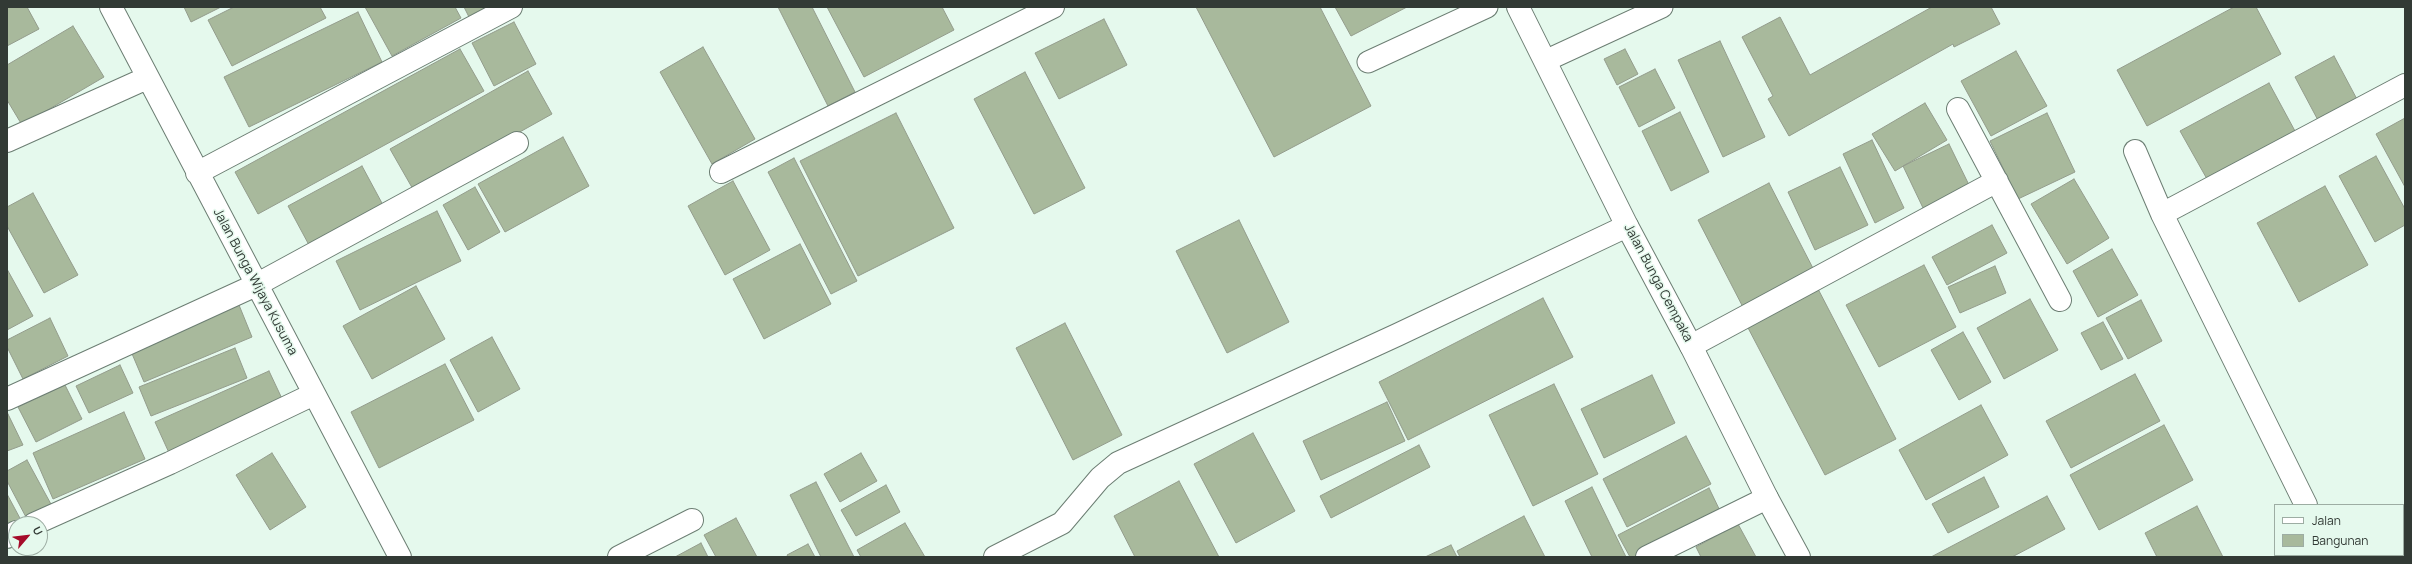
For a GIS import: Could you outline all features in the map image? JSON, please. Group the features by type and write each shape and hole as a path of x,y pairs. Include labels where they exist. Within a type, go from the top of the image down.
{"street":[{"name":"Jalan Bunga Wijaya Kusuma","path":"112,7 147,78 400,557"},
{"path":"198,172 511,7"},
{"path":"722,172 1054,7"},
{"name":"Jalan Bunga Cempaka","path":"1518,7 1627,226 1691,346 1767,498 1799,557"},
{"path":"7,141 147,78"},
{"path":"2162,214 2405,85"},
{"path":"1958,109 2060,300"},
{"path":"7,399 256,284 517,143"},
{"path":"2135,151 2162,214 2306,504"},
{"path":"1691,346 1997,181"},
{"path":"995,557 1062,523 1100,478 1118,463 1397,335 1627,226"},
{"path":"48,518 170,463 314,394"},
{"path":"1647,557 1767,498"},
{"path":"619,557 692,520"}],"lane":[{"path":"1368,62 1486,7"},
{"path":"1545,61 1662,7"}],"building":[{"path":"7,7 27,7 39,29 7,46"},
{"path":"184,7 221,7 191,22"},
{"path":"234,7 320,7 326,18 232,66 208,20"},
{"path":"365,7 455,7 461,18 392,56"},
{"path":"464,7 488,7 469,17"},
{"path":"778,7 812,7 855,92 828,106"},
{"path":"827,7 942,7 954,30 864,77"},
{"path":"1196,7 1320,7 1371,106 1274,157"},
{"path":"1335,7 1407,7 1351,36"},
{"path":"1932,7 1991,7 2000,24 1954,47 1953,44 1789,136 1768,99 1773,96 1742,37 1780,17 1810,75"},
{"path":"2234,7 2256,7 2281,54 2147,126 2117,70"},
{"path":"358,12 382,62 249,127 224,77"},
{"path":"1104,19 1127,65 1059,99 1035,53"},
{"path":"514,22 536,64 494,86 472,43"},
{"path":"73,26 104,77 22,125 7,100 7,65"},
{"path":"1720,41 1765,137 1723,157 1678,60"},
{"path":"703,47 755,139 712,164 660,72"},
{"path":"460,49 484,91 258,214 235,172"},
{"path":"1625,49 1638,74 1617,85 1604,59"},
{"path":"2016,51 2047,106 1991,136 1961,81"},
{"path":"2334,56 2359,103 2320,124 2295,77"},
{"path":"1655,69 1675,108 1639,127 1619,87"},
{"path":"528,71 552,114 414,191 390,149"},
{"path":"1025,72 1085,188 1034,214 974,99"},
{"path":"2269,83 2295,131 2207,179 2180,131"},
{"path":"1925,103 1947,140 1895,171 1872,134"},
{"path":"1680,112 1709,172 1671,191 1642,131"},
{"path":"896,113 954,228 858,276 800,161"},
{"path":"2047,113 2075,172 2018,199 1990,141"},
{"path":"2405,118 2405,187 2376,134"},
{"path":"563,137 589,186 505,232 478,184"},
{"path":"1872,140 1904,208 1875,223 1843,154"},
{"path":"1949,144 1970,187 1924,210 1903,166"},
{"path":"2376,156 2405,209 2405,225 2375,242 2339,176"},
{"path":"794,158 857,281 831,294 768,172"},
{"path":"362,166 383,205 309,245 288,206"},
{"path":"1840,167 1868,225 1815,250 1788,192"},
{"path":"2074,179 2109,238 2067,264 2031,204"},
{"path":"733,181 770,250 725,275 688,206"},
{"path":"1769,183 1817,276 1746,313 1698,220"},
{"path":"2325,186 2368,265 2299,302 2257,223"},
{"path":"475,187 500,232 468,250 443,205"},
{"path":"33,193 78,275 44,293 7,226 7,207"},
{"path":"437,211 461,261 360,310 336,261"},
{"path":"1239,220 1289,322 1227,353 1176,251"},
{"path":"1992,225 2007,253 1947,285 1932,257"},
{"path":"800,244 831,304 764,339 733,279"},
{"path":"2112,249 2138,295 2098,317 2073,271"},
{"path":"1924,265 1956,327 1879,367 1846,305"},
{"path":"1995,266 2006,293 1960,313 1948,287"},
{"path":"7,269 33,316 7,330"},
{"path":"416,286 445,339 372,379 343,326"},
{"path":"1817,287 1896,439 1825,475 1746,324"},
{"path":"1543,298 1573,357 1408,440 1379,382"},
{"path":"2030,299 2058,350 2004,379 1977,328"},
{"path":"2141,300 2162,341 2128,359 2106,318"},
{"path":"239,305 252,337 144,382 130,349"},
{"path":"50,318 68,356 23,379 7,347 7,340"},
{"path":"2103,322 2123,359 2101,370 2081,333"},
{"path":"1065,323 1122,435 1073,460 1016,348"},
{"path":"1963,332 1991,382 1959,400 1931,350"},
{"path":"492,337 520,389 478,412 450,360"},
{"path":"235,348 247,378 151,416 139,387"},
{"path":"445,364 474,420 379,468 351,412"},
{"path":"120,365 133,393 89,413 76,386"},
{"path":"269,371 285,405 170,455 155,422"},
{"path":"2135,374 2160,421 2071,468 2046,421"},
{"path":"1652,375 1675,423 1604,458 1581,409"},
{"path":"1554,384 1598,474 1533,506 1489,415"},
{"path":"65,385 82,419 36,442 18,407"},
{"path":"1387,402 1405,441 1321,480 1303,441"},
{"path":"1981,405 2008,455 1926,500 1899,450"},
{"path":"7,412 23,445 7,451"},
{"path":"124,412 145,459 53,499 33,453"},
{"path":"2164,425 2193,480 2099,530 2070,475"},
{"path":"1253,433 1295,511 1236,543 1194,464"},
{"path":"1686,436 1711,484 1627,527 1603,479"},
{"path":"1419,445 1430,467 1331,518 1320,496"},
{"path":"272,453 306,507 270,530 236,475"},
{"path":"861,453 877,481 840,502 824,474"},
{"path":"27,460 52,506 33,516 25,516 7,481 7,471"},
{"path":"1984,477 1999,507 1948,533 1932,504"},
{"path":"1179,481 1219,557 1135,557 1114,516"},
{"path":"816,482 854,557 821,557 790,495"},
{"path":"886,485 900,512 856,536 841,510"},
{"path":"1592,487 1626,557 1592,557 1565,501"},
{"path":"1709,488 1723,517 1646,557 1630,557 1618,535"},
{"path":"7,494 19,516 8,516 7,530"},
{"path":"2047,496 2065,529 2012,557 1931,557"},
{"path":"2197,506 2223,557 2157,557 2145,533"},
{"path":"1524,516 1545,557 1460,557 1457,551"},
{"path":"736,518 757,557 716,557 704,535"},
{"path":"905,523 925,557 861,557 857,550"},
{"path":"1738,524 1756,557 1701,557 1696,547"},
{"path":"701,543 708,557 675,557"},
{"path":"808,544 815,557 788,557 787,555"},
{"path":"1451,545 1457,557 1425,557"}]}
